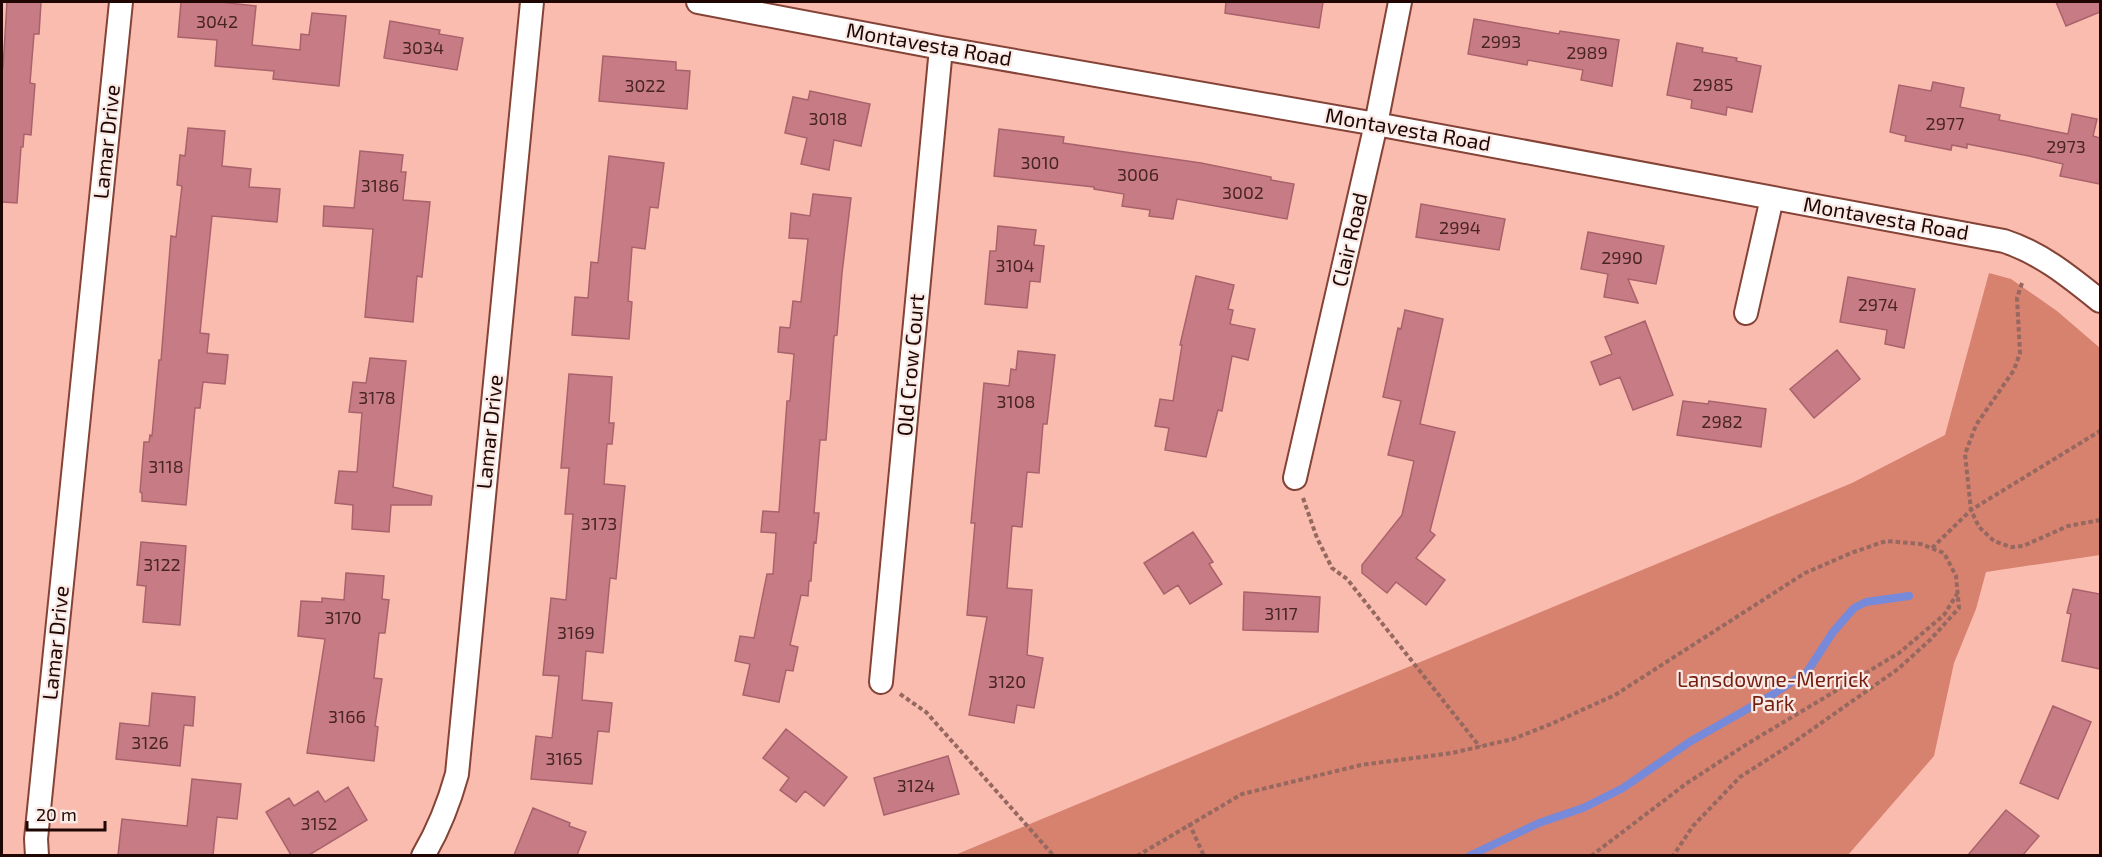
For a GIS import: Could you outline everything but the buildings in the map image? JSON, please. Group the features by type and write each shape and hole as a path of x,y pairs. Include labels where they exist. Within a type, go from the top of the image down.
{"street":[{"name":"Lamar Drive","path":"37,855 36,839 121,2"},
{"name":"Lamar Drive","path":"423,855 437,832 450,802 457,774 532,2"},
{"name":"Montavesta Road","path":"698,2 2004,240 2022,246 2040,256 2067,274 2100,302"},
{"name":"Clair Road","path":"1295,478 1376,124 1400,2"},
{"name":"Old Crow Court","path":"881,682 942,48"},
{"path":"1746,313 1772,198"}],"path":[{"path":"2022,284 2017,298 2020,352 2014,370 1976,425 1965,454 1971,510 1979,527 1994,541 2011,547 2023,546 2068,526 2100,520"},
{"path":"1932,548 1971,510 2100,430"},
{"path":"1295,478 1317,538 1332,568 1347,579 1480,747"},
{"path":"1137,855 1242,794 1361,765 1480,747 1513,739 1551,724 1615,695 1804,573 1851,553 1886,541 1921,544 1944,553 1956,576 1959,608 1930,640 1898,669 1740,777 1694,826 1672,855"},
{"path":"1592,855 1687,783 1747,744 1899,653 1944,615 1957,593"},
{"path":"881,682 926,712 1054,855"},
{"path":"1189,823 1204,855"}],"green space":[{"name":"Lansdowne-Merrick Park","path":"1989,273 2011,279 2057,311 2100,348 2100,555 1986,572 1976,609 1954,663 1934,756 1848,855 955,855 1852,483 1945,435"}],"waterway":[{"path":"1469,856 1539,823 1583,808 1623,788 1691,741 1772,695 1807,672 1833,632 1854,608 1866,602 1909,596"}]}
